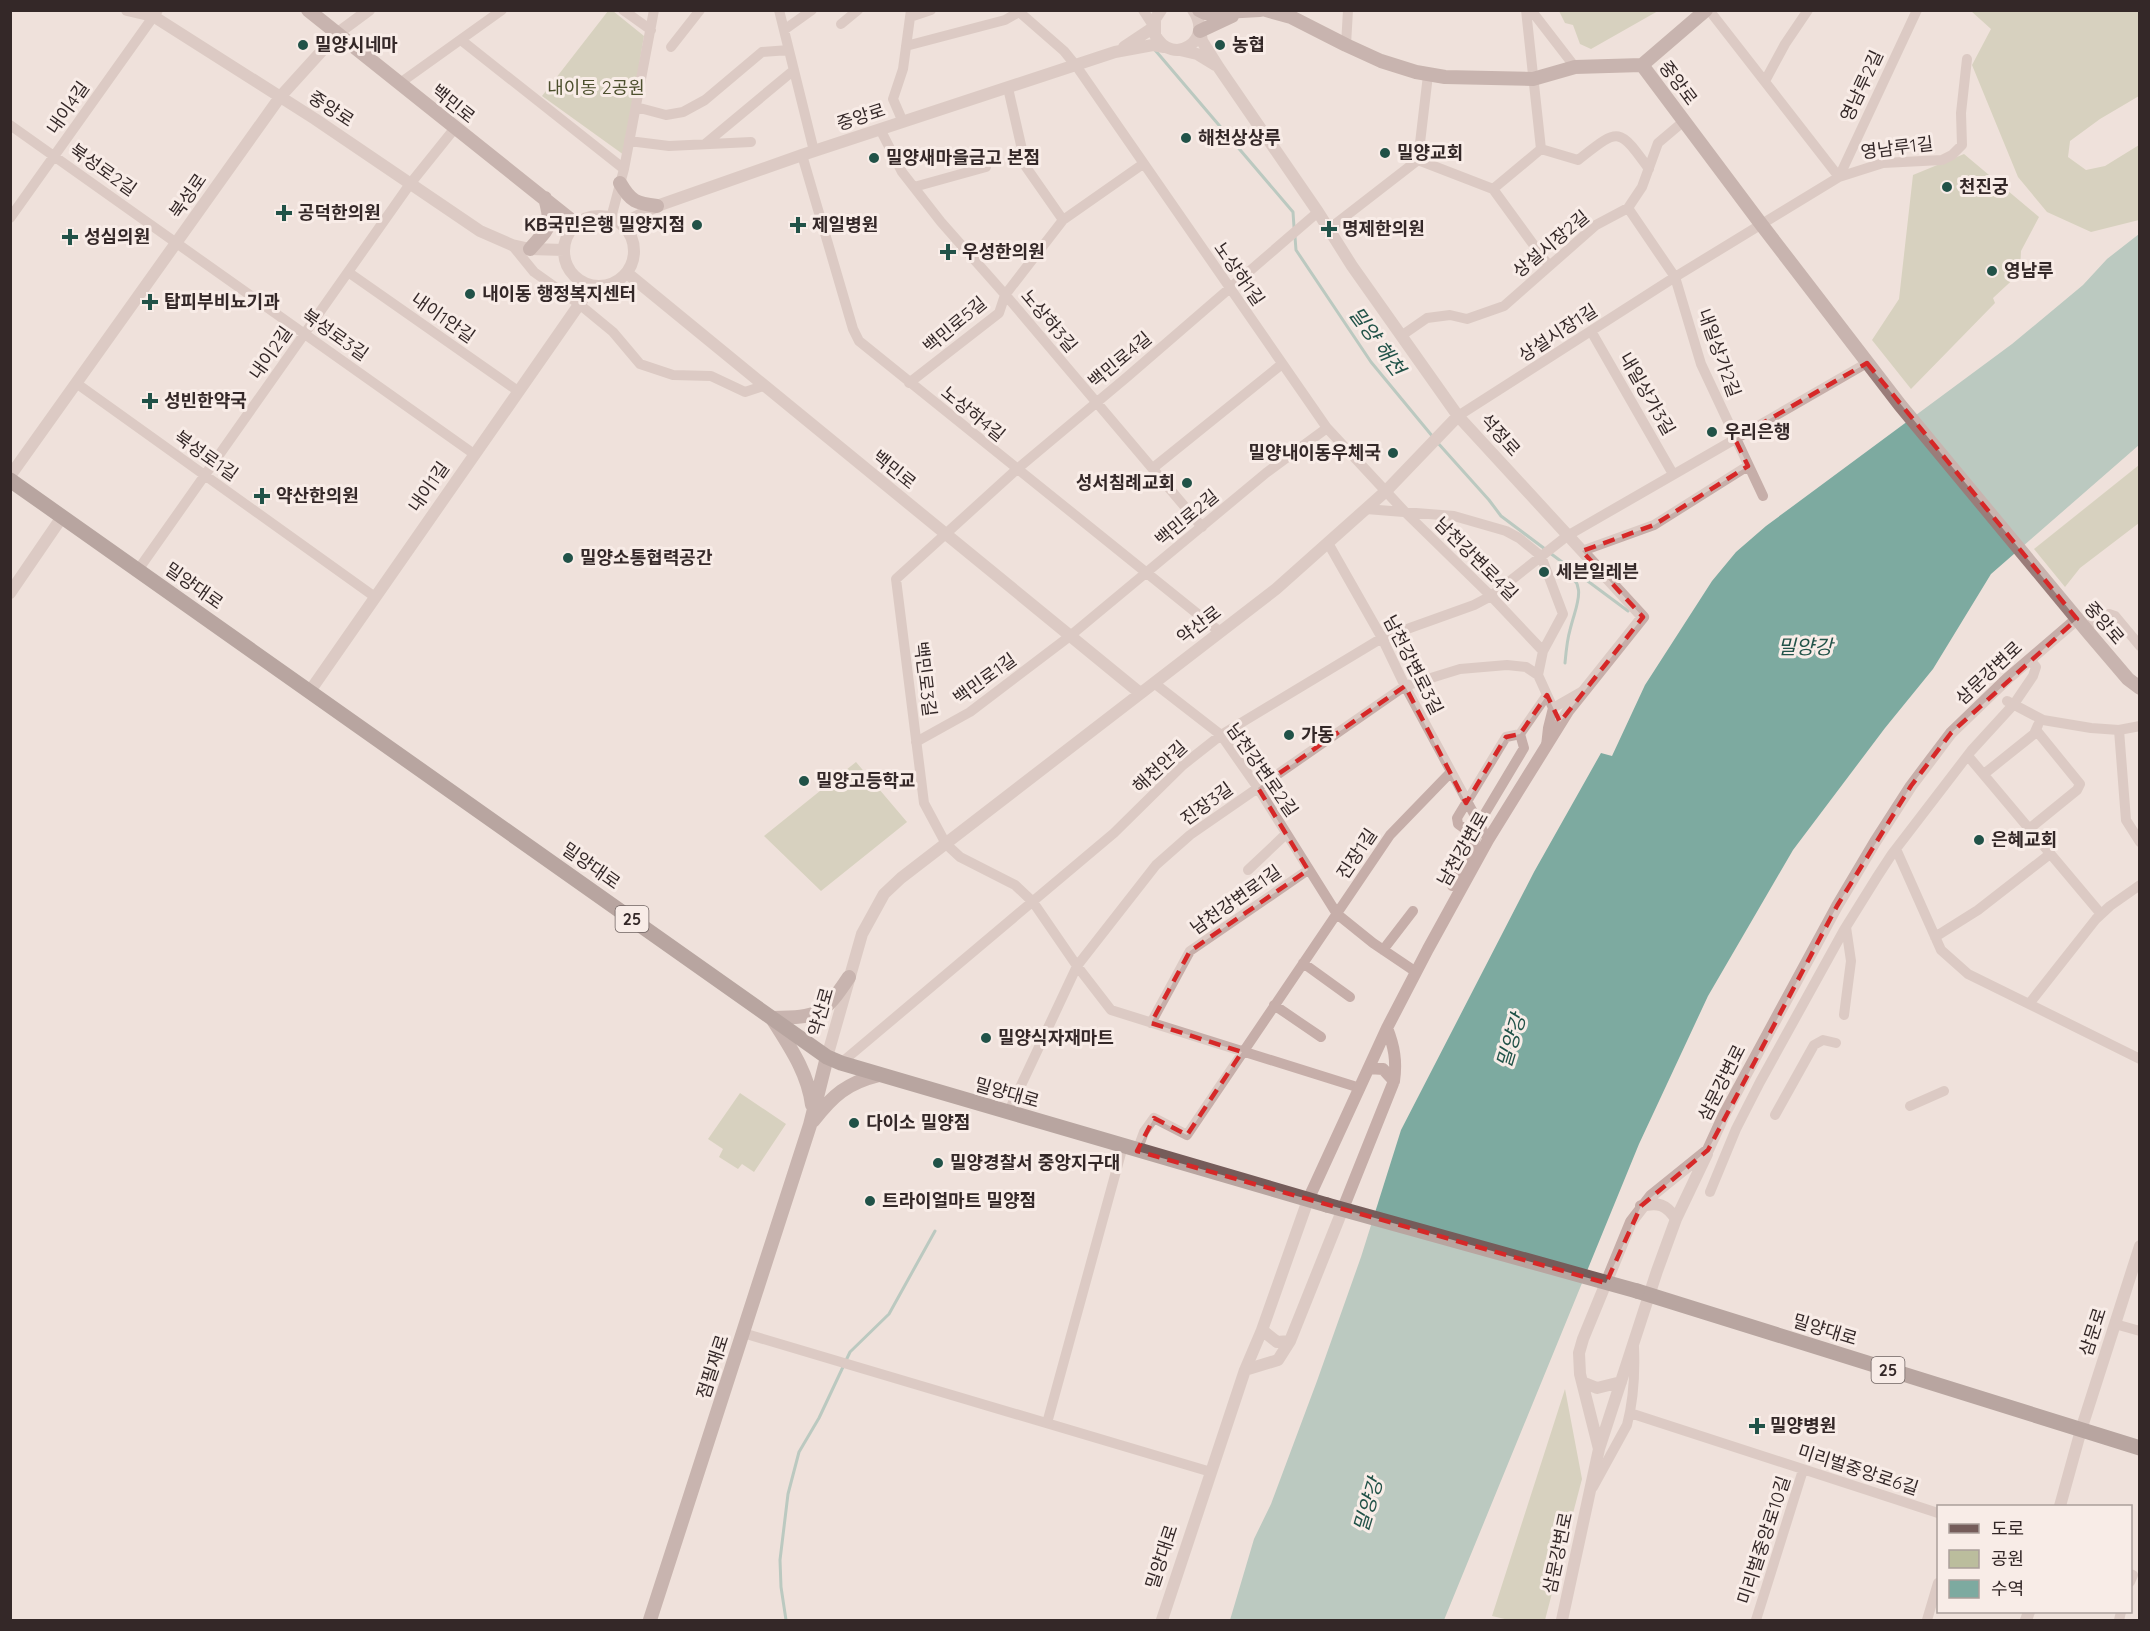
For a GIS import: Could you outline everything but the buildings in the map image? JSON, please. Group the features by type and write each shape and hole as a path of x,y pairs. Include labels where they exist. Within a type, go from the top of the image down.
{"main road":[{"name":"백민로","path":"308,10 576,224"},
{"path":"1199,10 1205,13 1240,13 1260,10"},
{"name":"중앙로","path":"1266,10 1291,17 1381,61 1428,75 1533,79 1575,67 1642,65 1900,405 2081,624 2128,679 2139,688"},
{"path":"1642,65 1707,10"},
{"path":"1200,30 1240,13"},
{"path":"620,183 628,196 637,204 657,206"},
{"path":"531,249 546,231 550,220 545,198"},
{"name":"밀양대로","path":"10,480 834,1060 1308,1200 1643,1293 2139,1448"},
{"name":"약산로","path":"772,1018 804,1017 820,1012 832,1002 849,976"},
{"name":"점필재로","path":"772,1018 804,1073 810,1089 812,1118"},
{"name":"점필재로","path":"650,1620 812,1118 834,1060"},
{"name":"점필재로","path":"812,1118 846,1087 859,1080 879,1075"}],"street":[{"name":"중앙로","path":"127,10 153,12 480,231 512,245 531,249 564,250"},
{"name":"북성로","path":"10,476 280,97 339,33 369,10"},
{"path":"400,83 502,10"},
{"path":"622,10 651,30"},
{"path":"616,221 620,183 654,10"},
{"path":"671,47 700,10"},
{"name":"노상하4길","path":"779,10 794,70 808,153 859,341 1016,470 1220,632"},
{"path":"784,30 812,10"},
{"path":"841,24 858,10"},
{"path":"903,122 893,99 903,69 911,14 931,10"},
{"path":"1143,10 1154,27"},
{"path":"1161,10 1155,19 1154,27 1155,35 1164,47"},
{"name":"석정로","path":"1193,10 1200,23 1202,41 1219,68 1401,336 1458,416 1567,536"},
{"path":"1346,45 1348,10"},
{"path":"1526,10 1541,149"},
{"path":"1531,10 1575,67"},
{"path":"1707,10 1839,177"},
{"path":"1765,81 1785,44 1808,10"},
{"name":"영남루2길","path":"1839,177 1917,10"},
{"path":"906,46 1005,20 1018,11"},
{"name":"노상하1길","path":"1018,11 1064,51 1077,66 1327,428 1386,491"},
{"name":"내이4길","path":"10,218 153,12"},
{"path":"1115,52 1154,27"},
{"path":"1180,50 1193,43 1200,30"},
{"path":"461,40 624,169"},
{"path":"1115,52 1154,45 1197,54 1219,68"},
{"path":"636,107 666,115 683,112 705,100 762,52 789,50"},
{"name":"중앙로","path":"616,221 808,153 1115,52"},
{"name":"영남루1길","path":"1761,224 1839,177 1883,163 1942,160 1952,155 1962,145 1961,112 1967,59"},
{"path":"705,144 794,70"},
{"path":"1329,229 1418,160 1428,75"},
{"path":"1008,88 1026,167 1063,220"},
{"path":"1675,277 1628,208 1642,187 1658,143 1684,121"},
{"name":"북성로2길","path":"10,125 177,243"},
{"name":"내이2길","path":"138,570 411,184 455,128"},
{"name":"노상하3길","path":"880,129 902,172 941,222 1005,294 1202,527"},
{"path":"1541,149 1578,160 1606,137 1616,135 1628,141 1649,170"},
{"path":"629,141 669,146 751,142"},
{"path":"1493,189 1541,149"},
{"path":"1418,160 1493,189 1549,266"},
{"name":"백민로5길","path":"909,383 999,313 1005,294 1063,220 1143,164"},
{"path":"914,187 986,167"},
{"name":"상설시장2길","path":"1401,336 1427,318 1450,315 1467,319 1504,306 1596,225 1628,208"},
{"name":"백민로4길","path":"944,534 1316,214"},
{"path":"599,216 616,221 630,233 634,244 634,256 627,273 614,284 603,287 581,282 566,266 564,250 568,233 576,224 587,218 599,216"},
{"name":"상설시장1길","path":"1458,416 1761,224"},
{"name":"북성로3길","path":"177,243 474,454"},
{"name":"중앙로","path":"512,245 534,272 579,304"},
{"name":"내이1안길","path":"348,272 518,391"},
{"name":"백민로","path":"627,273 1140,693"},
{"name":"내일상가2길","path":"1675,277 1701,364 1735,439"},
{"name":"내이1길","path":"309,691 592,286"},
{"path":"579,304 612,332 640,364 673,375 711,376 745,392 763,386"},
{"name":"내일상가3길","path":"1591,331 1674,474"},
{"path":"1567,536 1867,363"},
{"path":"1153,468 1282,364"},
{"name":"북성로1길","path":"76,383 375,597"},
{"name":"약산로","path":"834,1060 849,976 862,934 884,894 901,878 1276,589 1386,491 1458,416"},
{"name":"백민로2길","path":"1070,636 1266,473 1327,428"},
{"path":"1735,439 1763,496"},
{"path":"1582,551 1654,525 1743,469 1749,468"},
{"name":"남천강변로4길","path":"1386,491 1543,651"},
{"path":"1366,509 1454,516 1506,531 1519,538 1541,556 1563,614 1543,651 1538,675 1553,708 1546,747"},
{"path":"10,593 62,518"},
{"name":"백민로3길","path":"944,534 896,579 924,803 946,844"},
{"name":"남천강변로","path":"1308,1200 1387,1028 1488,840 1568,711 1643,617 1567,536"},
{"name":"해천안길","path":"834,1060 1033,902 1114,833 1183,765 1221,735 1382,638 1474,606 1491,596 1567,536"},
{"name":"남천강변로3길","path":"1328,543 1382,638 1450,773 1488,840"},
{"path":"2081,624 2109,614 2115,616 2139,646"},
{"name":"삼문강변로","path":"1562,1620 1599,1449 1582,1382 1579,1353 1631,1222 1641,1206 1663,1184 1708,1150 1724,1114 1794,984 1881,832 1911,786 1951,733 2030,660 2081,624"},
{"name":"백민로1길","path":"916,742 970,712 1070,636"},
{"path":"1710,1192 1736,1130 1760,1082 1846,927 1896,849 2033,676 2036,667 2030,660"},
{"name":"진장3길","path":"1008,1113 1077,966 1156,866 1190,835 1405,686 1460,669 1507,664 1526,667 1538,675"},
{"name":"남천강변로2길","path":"1154,683 1221,735 1337,914 1416,972"},
{"path":"1553,708 1585,690"},
{"path":"1452,886 1473,849 1476,837 1458,824 1457,818 1506,737 1520,734 1547,695"},
{"path":"2010,703 2041,718 2091,728 2119,730 2139,726"},
{"path":"1984,774 2037,730 2041,718"},
{"path":"2029,829 2077,790 2080,784 2037,730"},
{"path":"2119,730 2126,820 2139,842"},
{"path":"1478,825 1524,748 1520,734"},
{"path":"1968,756 2101,914"},
{"name":"진장1길","path":"1130,1148 1154,1118 1187,1135 1390,835 1450,773"},
{"name":"남천강변로2길","path":"1248,870 1286,834"},
{"path":"946,844 960,857 1015,885 1033,902 1077,966 1111,1010 1360,1088"},
{"path":"1896,849 1941,950 1968,975 2139,1059"},
{"path":"1935,937 1978,910 2050,854"},
{"name":"남천강변로1길","path":"1150,1023 1190,951 1308,870"},
{"path":"2029,1004 2101,914 2139,885"},
{"path":"1383,950 1413,911"},
{"path":"1844,1015 1851,961 1846,927"},
{"path":"1303,963 1350,997"},
{"path":"1274,1005 1321,1037"},
{"path":"1245,1370 1278,1360 1290,1341 1394,1081 1395,1048 1387,1028"},
{"path":"1775,1115 1814,1045 1823,1040 1836,1043"},
{"path":"1369,1068 1383,1069 1394,1081"},
{"path":"1910,1106 1944,1091"},
{"path":"1047,1423 1130,1148"},
{"path":"1599,1449 1634,1344 1643,1293 1708,1150"},
{"name":"밀양대로","path":"1161,1620 1245,1370 1262,1330 1308,1200"},
{"path":"1641,1206 1653,1203 1665,1205 1676,1219"},
{"name":"삼문로","path":"2060,1505 2081,1430 2139,1246"},
{"path":"2115,1324 2139,1331"},
{"path":"1262,1330 1277,1342 1290,1341"},
{"path":"743,1333 1211,1472"},
{"path":"1590,1492 1627,1425 1635,1368 1634,1344"},
{"path":"1582,1382 1597,1388 1621,1382"},
{"name":"미리벌중앙로6길","path":"1630,1413 1937,1513"},
{"name":"미리벌중앙로10길","path":"1756,1620 1803,1470"},
{"path":"1927,1620 1937,1586"}],"highlighted area":[{"path":"1867,363 2077,619 1951,733 1911,786 1837,906 1708,1150 1641,1206 1606,1283 1137,1151 1154,1118 1187,1135 1242,1052 1151,1023 1190,951 1308,870 1258,788 1405,686 1466,803 1506,737 1520,734 1547,695 1560,722 1643,617 1582,551 1654,525 1748,466 1735,439"}],"green space":[{"name":"내이동 2공원","path":"608,11 613,11 644,36 624,155 542,96"},
{"path":"1559,11 1658,11 1591,49 1580,44 1573,25 1565,23"},
{"path":"1971,11 2139,11 2139,96 2100,119 2070,141 2068,157 2086,170 2105,166 2139,145 2139,220 2091,232 2047,212 2018,177 1972,65 1991,29"},
{"path":"1964,154 2039,217 2021,251 2020,273 1993,298 1995,303 1911,389 1872,340 1899,299 1913,175"},
{"path":"2139,465 2139,523 2080,568 2065,587 2034,549"},
{"path":"856,762 907,822 821,891 764,836"},
{"path":"740,1093 786,1124 754,1172 742,1164 738,1169 719,1157 723,1149 708,1139"},
{"path":"1565,1389 1582,1479 1545,1620 1509,1620 1492,1616"}],"water":[{"name":"밀양강","path":"2139,234 2139,445 1991,574 1933,669 1885,728 1793,850 1708,996 1639,1144 1444,1620 1230,1620 1254,1539 1271,1504 1361,1257 1401,1130 1534,872 1601,753 1612,756 1645,685 1712,581 1736,552 1766,526 2012,344 2083,285 2107,259"}],"waterway":[{"name":"밀양 해천","path":"1155,50 1293,212 1294,227"},
{"name":"밀양 해천","path":"1295,237 1296,250 1371,362 1433,437"},
{"name":"밀양 해천","path":"1437,442 1501,516 1545,549"},
{"name":"밀양 해천","path":"1550,553 1628,611"},
{"name":"밀양 해천","path":"1565,663 1568,638 1579,596 1578,588 1576,581 1564,565 1577,584"},
{"path":"786,1620 780,1560 788,1494 799,1452 819,1418 850,1352 889,1314 935,1231"}],"place":[{"name":"밀양시네마","path":"303,45"},
{"name":"농협","path":"1220,45"},
{"name":"해천상상루","path":"1186,138"},
{"name":"밀양교회","path":"1385,153"},
{"name":"밀양새마을금고 본점","path":"874,158"},
{"name":"천진궁","path":"1947,187"},
{"name":"공덕한의원","path":"284,213"},
{"name":"KB국민은행 밀양지점","path":"697,225"},
{"name":"제일병원","path":"798,225"},
{"name":"명제한의원","path":"1329,229"},
{"name":"성심의원","path":"70,237"},
{"name":"우성한의원","path":"948,252"},
{"name":"영남루","path":"1992,271"},
{"name":"내이동 행정복지센터","path":"470,294"},
{"name":"탑피부비뇨기과","path":"150,302"},
{"name":"성빈한약국","path":"150,401"},
{"name":"우리은행","path":"1712,432"},
{"name":"밀양내이동우체국","path":"1393,453"},
{"name":"성서침례교회","path":"1187,483"},
{"name":"약산한의원","path":"262,496"},
{"name":"밀양소통협력공간","path":"568,558"},
{"name":"세븐일레븐","path":"1544,572"},
{"name":"가동","path":"1289,735"},
{"name":"밀양고등학교","path":"804,781"},
{"name":"은혜교회","path":"1979,840"},
{"name":"밀양식자재마트","path":"986,1038"},
{"name":"다이소 밀양점","path":"854,1123"},
{"name":"밀양경찰서 중앙지구대","path":"938,1163"},
{"name":"트라이얼마트 밀양점","path":"870,1201"},
{"name":"밀양병원","path":"1757,1426"}]}
